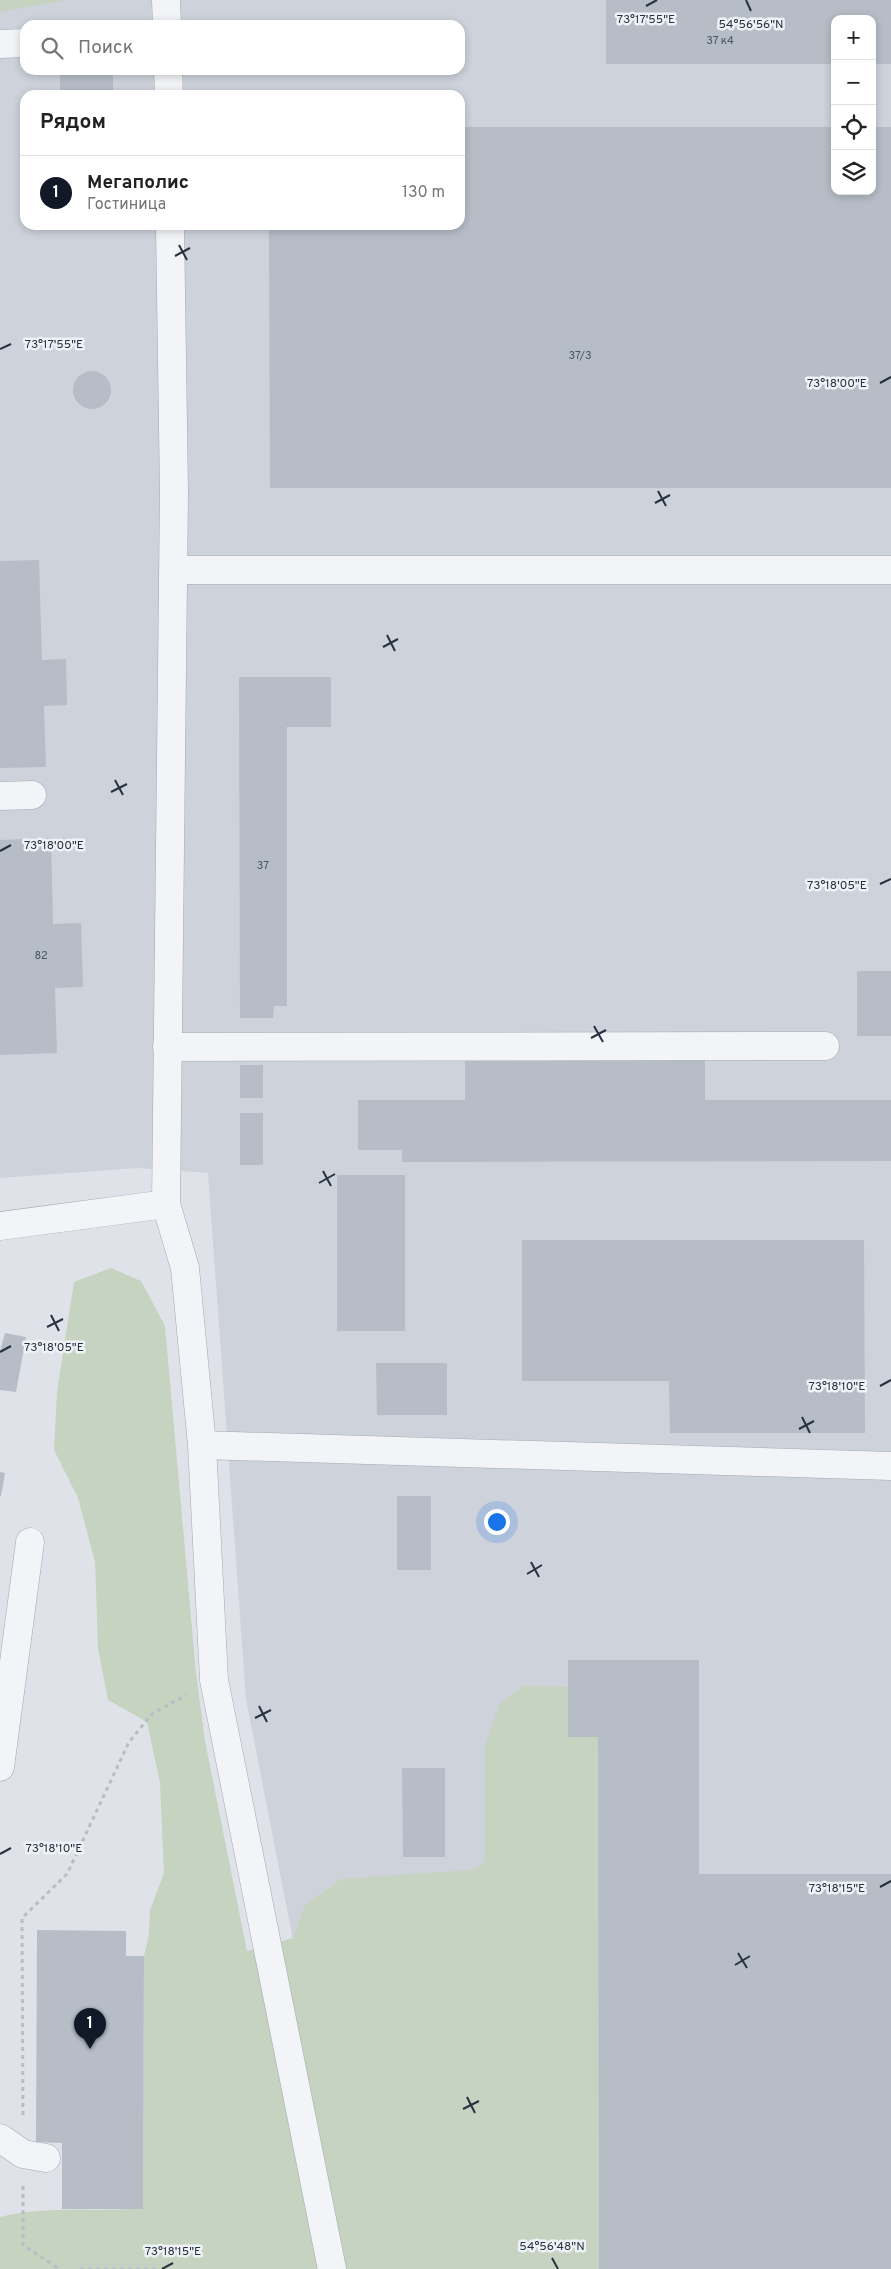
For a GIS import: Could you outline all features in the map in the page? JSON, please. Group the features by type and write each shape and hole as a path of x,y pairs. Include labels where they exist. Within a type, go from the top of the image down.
{"street":[{"path":"166,0 167,20"},
{"path":"0,44 20,43"},
{"path":"168,75 169,90"},
{"path":"170,230 173,570 166,1204 185,1268 202,1445 214,1680 332,2269"},
{"path":"173,570 891,570"},
{"path":"0,796 32,795"},
{"path":"168,1047 825,1046"},
{"path":"0,1226 166,1204"},
{"path":"202,1445 891,1466"},
{"path":"0,1767 30,1542"},
{"path":"0,2138 13,2149 35,2156"}],"path":[{"path":"59,2269 23,2245 35,2156 22,1918 67,1874 129,1742 152,1714 214,1680"},
{"path":"80,2269 158,2269"}],"shaded area":[{"path":"0,0 891,0 891,2269 357,2269 246,1699 208,1173 137,1168 0,1178"}],"green space":[{"path":"0,0 68,0 0,12"},
{"path":"111,1268 141,1281 165,1326 196,1673 205,1741 247,1951 293,1938 305,1905 341,1879 471,1870 485,1862 485,1746 500,1703 524,1686 568,1687 568,1737 598,1737 599,2269 0,2269 0,2217 36,2211 143,2208 144,1956 149,1934 150,1910 164,1873 160,1783 147,1722 108,1700 98,1649 95,1562 78,1498 54,1450 57,1392 74,1282"}],"building":[{"path":"606,0 891,0 891,64 876,64 876,15 831,15 831,64 606,64"},
{"path":"60,75 113,75 113,90 60,90"},
{"path":"465,127 831,127 831,195 876,195 876,127 891,127 891,488 270,488 269,230 465,230"},
{"path":"92,371 105,377 111,390 105,403 92,409 79,403 73,390 79,377"},
{"path":"39,560 42,660 66,659 67,705 44,706 46,767 0,768 0,561"},
{"path":"239,677 331,677 331,727 287,727 287,1006 274,1006 273,1018 240,1018"},
{"path":"51,838 53,924 81,923 83,987 55,988 57,1053 0,1055 0,840"},
{"path":"857,971 891,971 891,1036 857,1036"},
{"path":"465,1058 705,1058 705,1100 891,1100 891,1161 402,1162 402,1150 358,1150 358,1100 465,1100"},
{"path":"240,1065 263,1065 263,1098 240,1098"},
{"path":"240,1113 263,1113 263,1165 240,1165"},
{"path":"337,1175 405,1175 405,1331 337,1331"},
{"path":"522,1240 864,1240 865,1433 670,1433 669,1381 522,1381"},
{"path":"5,1333 26,1337 16,1392 0,1390 0,1351"},
{"path":"376,1363 447,1363 447,1415 377,1415"},
{"path":"0,1472 5,1473 1,1496 0,1496"},
{"path":"397,1496 431,1496 431,1570 397,1570"},
{"path":"568,1660 699,1660 699,1874 891,1874 891,2269 599,2269 598,1737 568,1737"},
{"path":"402,1768 445,1768 445,1857 403,1857"},
{"path":"37,1930 126,1931 126,1956 144,1956 143,2209 62,2209 62,2143 36,2142"}],"place":[{"name":"Мегаполис","path":"90,2049"}]}
